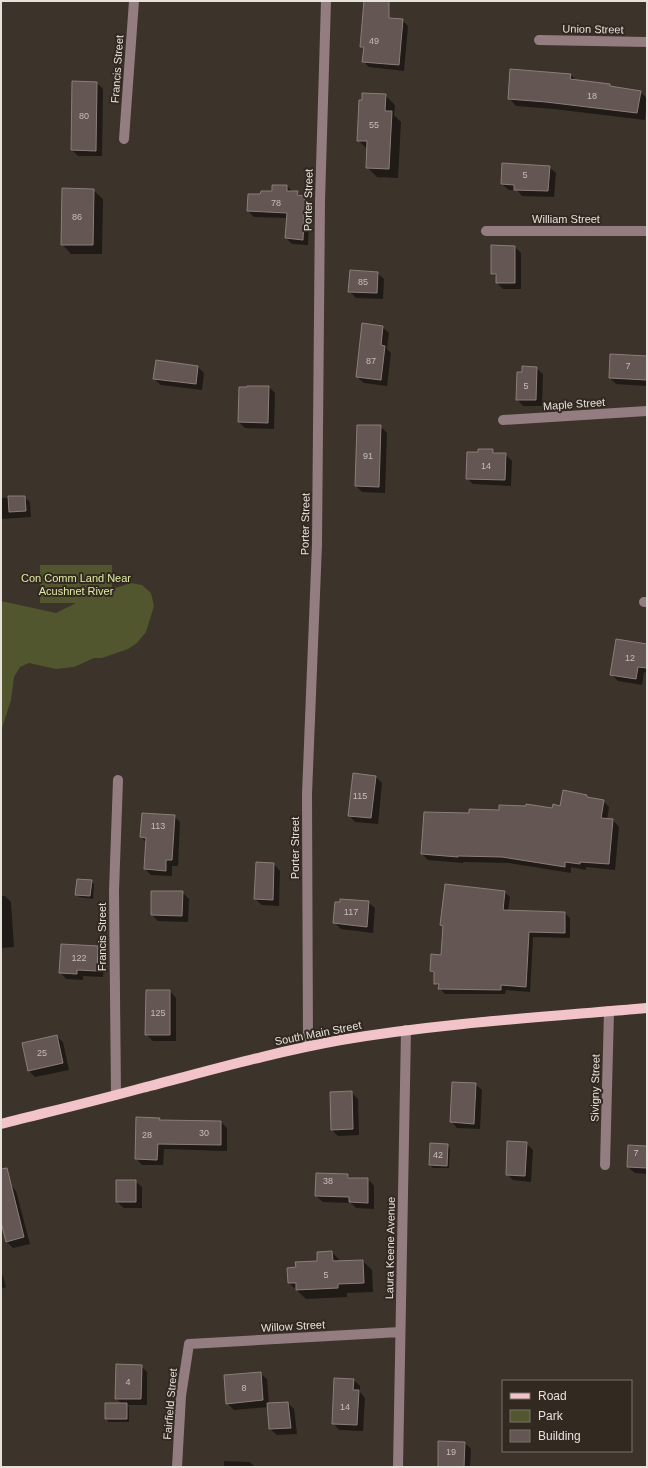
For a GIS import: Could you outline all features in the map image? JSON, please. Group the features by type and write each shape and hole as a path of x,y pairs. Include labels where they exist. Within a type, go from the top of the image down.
{"main road":[{"name":"South Main Street","path":"1,1124 244,1061 308,1046 406,1030 472,1022 647,1008"}],"street":[{"name":"Francis Street","path":"124,139 134,1"},
{"name":"Porter Street","path":"308,1046 307,794 317,537 320,201 326,1"},
{"name":"Union Street","path":"539,40 647,42"},
{"name":"William Street","path":"486,231 647,231"},
{"name":"Maple Street","path":"503,420 647,411"},
{"name":"Francis Street","path":"116,1095 114,891 118,780"},
{"name":"Sivigny Street","path":"605,1165 609,1011"},
{"name":"Laura Keene Avenue","path":"398,1467 406,1030"},
{"name":"Willow Street","path":"188,1344 400,1332"},
{"name":"Fairfield Street","path":"177,1467 181,1396 188,1344"}],"green space":[{"name":"Con Comm Land Near Acushnet River","path":"40,565 112,565 112,589 131,583 142,585 151,593 154,606 146,632 137,643 128,649 102,658 94,658 74,667 56,669 29,663 20,667 14,677 11,700 1,731 1,601 56,613 76,603 40,603"}],"building":[{"path":"364,1 389,1 389,18 403,19 399,65 362,62 364,47 360,47"},
{"path":"510,69 571,74 570,79 610,84 610,86 641,91 637,113 508,99"},
{"path":"72,81 97,82 96,151 71,150"},
{"path":"362,93 386,94 385,111 392,111 389,169 366,168 367,141 357,141 359,100 362,100"},
{"path":"502,163 550,166 548,191 514,190 514,185 501,184"},
{"path":"272,185 287,185 287,191 298,191 297,195 305,196 303,240 285,238 287,213 247,211 248,194 260,194 261,191 272,191"},
{"path":"62,188 94,189 93,245 61,245"},
{"path":"491,245 515,246 515,283 496,283 496,274 491,274"},
{"path":"350,270 378,272 377,293 348,292"},
{"path":"362,323 383,326 381,345 385,346 381,380 356,377"},
{"path":"610,354 647,356 647,380 609,378"},
{"path":"156,360 198,366 196,384 153,379"},
{"path":"522,366 537,367 536,400 516,400 517,372 522,372"},
{"path":"269,386 268,423 238,422 239,387"},
{"path":"357,425 381,425 379,487 355,486"},
{"path":"478,449 493,449 493,453 506,453 505,480 466,479 467,452 478,452"},
{"path":"8,496 25,496 26,511 9,512"},
{"path":"616,639 647,644 647,668 638,667 636,679 610,675"},
{"path":"353,773 376,776 371,818 348,816"},
{"path":"563,790 604,800 601,818 613,819 609,864 580,862 580,864 565,862 565,867 502,857 458,857 421,854 424,812 469,813 469,809 499,810 499,805 526,806 526,804 552,808 553,804 560,806"},
{"path":"142,813 175,815 172,860 166,860 166,871 144,869 146,838 140,837"},
{"path":"256,862 274,863 273,900 254,899"},
{"path":"77,879 92,880 90,896 75,895"},
{"path":"445,884 505,891 503,910 565,912 565,933 529,932 526,987 501,985 501,990 438,989 439,984 434,984 434,972 430,971 431,954 441,955 443,926 440,925"},
{"path":"151,891 183,891 182,916 151,915"},
{"path":"340,899 369,901 367,927 333,923 335,902 340,902"},
{"path":"61,944 98,946 97,971 77,970 77,974 59,973"},
{"path":"146,990 170,990 170,1035 145,1035"},
{"path":"57,1035 63,1063 28,1071 22,1043"},
{"path":"452,1082 476,1083 474,1124 450,1122"},
{"path":"352,1091 353,1129 331,1130 330,1092"},
{"path":"136,1117 160,1118 159,1120 221,1121 221,1145 158,1144 157,1160 135,1159"},
{"path":"507,1141 527,1142 525,1176 506,1175"},
{"path":"430,1143 448,1144 447,1166 429,1165"},
{"path":"628,1145 647,1146 647,1168 627,1167"},
{"path":"7,1168 24,1237 6,1242 1,1222 1,1169"},
{"path":"316,1173 348,1174 348,1178 368,1178 368,1203 349,1202 349,1197 315,1196"},
{"path":"116,1180 136,1180 136,1202 116,1202"},
{"path":"332,1251 333,1261 363,1260 364,1283 338,1284 338,1288 296,1290 296,1283 288,1283 287,1268 296,1267 295,1262 317,1261 317,1252"},
{"path":"116,1364 142,1365 141,1399 115,1399"},
{"path":"261,1372 263,1400 226,1404 224,1375"},
{"path":"334,1378 354,1379 353,1390 359,1390 357,1425 332,1424"},
{"path":"288,1402 291,1428 269,1429 267,1403"},
{"path":"105,1403 127,1403 127,1419 105,1419"},
{"path":"438,1441 465,1442 464,1467 438,1467"}]}
